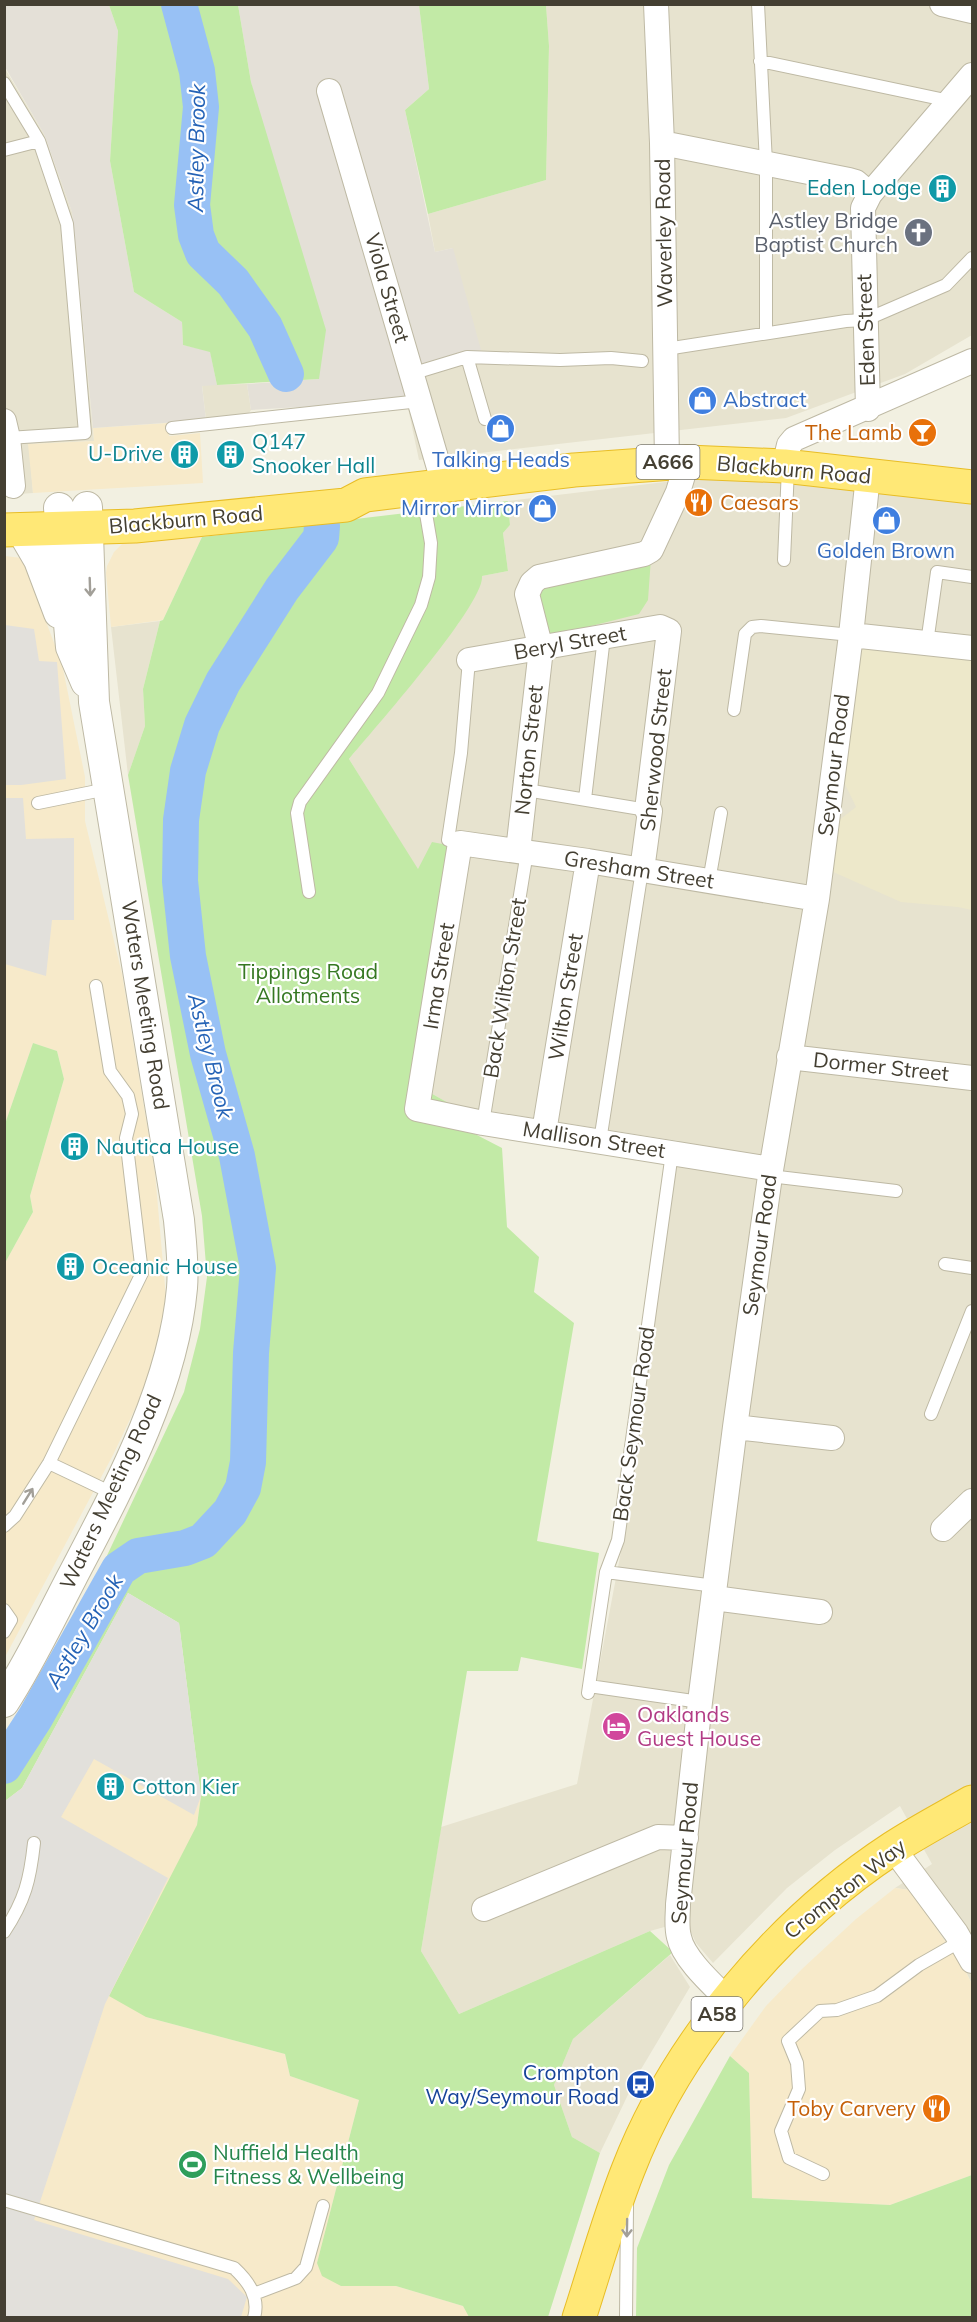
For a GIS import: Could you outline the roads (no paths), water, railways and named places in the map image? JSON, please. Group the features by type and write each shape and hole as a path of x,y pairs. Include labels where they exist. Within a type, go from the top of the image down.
{"highway":[{"name":"Blackburn Road","path":"11,515 74,518 135,526 346,506 364,495 574,470 677,462 786,467 972,487"},
{"name":"Crompton Way","path":"579,2318 628,2170 651,2120 679,2070 727,1999 777,1943 816,1907 893,1848 972,1802"}],"street":[{"name":"Waverley Road","path":"541,649 527,594 532,583 539,577 644,554 651,550 678,492 666,349 662,143 656,4"},
{"path":"942,4 972,11"},
{"name":"Eden Street","path":"868,409 862,216 870,194 972,75"},
{"name":"Viola Street","path":"329,91 420,401 433,486"},
{"path":"662,143 849,180 856,182 870,194"},
{"path":"786,467 789,446 794,439 868,409 972,362"},
{"path":"7,429 11,515 39,560 72,646"},
{"name":"Seymour Road","path":"727,1999 707,1980 681,1947 678,1936 678,1904 700,1702 735,1427 770,1173 816,899 851,635 868,476"},
{"name":"Waters Meeting Road","path":"74,518 72,646 94,702"},
{"name":"Waters Meeting Road","path":"4,1702 114,1494 156,1400 178,1315 183,1263 176,1197 94,702 74,518"},
{"name":"Beryl Street","path":"469,660 660,627 669,631"},
{"name":"Sherwood Street","path":"642,870 651,811 646,810 669,631"},
{"path":"851,635 972,648"},
{"name":"Norton Street","path":"522,852 541,649"},
{"name":"Gresham Street","path":"460,843 588,861 816,899"},
{"name":"Irma Street","path":"417,1108 460,843"},
{"name":"Wilton Street","path":"544,1132 588,861"},
{"name":"Dormer Street","path":"789,1057 972,1078"},
{"name":"Mallison Street","path":"417,1108 483,1123 672,1153 770,1173"},
{"path":"735,1427 832,1438"},
{"path":"943,1529 970,1510"},
{"path":"714,1592 820,1612"},
{"path":"484,1909 658,1837 686,1838"},
{"path":"893,1848 966,1951"}],"lane":[{"path":"758,4 766,163 766,333"},
{"path":"760,61 950,101"},
{"path":"4,83 39,141 67,224 85,433 7,429"},
{"path":"4,150 39,141"},
{"path":"666,349 865,320 946,285 972,258"},
{"path":"467,357 485,418"},
{"path":"411,374 467,357 560,360 611,358 642,361"},
{"path":"172,428 420,401"},
{"path":"784,560 786,467"},
{"path":"309,892 297,813 300,802 378,693 421,605 429,577 433,486"},
{"path":"927,643 937,572 972,577"},
{"path":"734,710 745,634 752,627 851,635"},
{"path":"585,799 604,637"},
{"path":"460,843 448,840 461,753 469,660"},
{"path":"38,803 109,789"},
{"path":"526,790 646,810"},
{"path":"708,880 721,813"},
{"name":"Back Wilton Street","path":"483,1123 522,852"},
{"path":"600,1141 642,870"},
{"path":"4,1526 15,1516 49,1463 142,1273 126,1138 132,1114 128,1096 110,1071 96,986"},
{"name":"Back Seymour Road","path":"672,1153 618,1540 606,1572 589,1690 700,1702"},
{"path":"770,1173 896,1191"},
{"path":"945,1264 972,1268"},
{"path":"931,1414 972,1311"},
{"path":"49,1463 114,1494"},
{"path":"606,1572 714,1592"},
{"path":"4,1610 11,1620 4,1632"},
{"path":"4,1932 21,1905 32,1867 34,1843"},
{"path":"823,2174 789,2158 781,2131 799,2088 797,2063 788,2041 820,2011 837,2010 877,1996 920,1965 966,1951"},
{"path":"626,2318 628,2170"},
{"path":"4,2200 234,2268 246,2280 254,2294 256,2309 254,2318"},
{"path":"254,2294 296,2278 306,2267 323,2206"}],"waterway":[{"name":"Astley Brook","path":"179,4 197,71 201,107 192,205 196,235 203,253 233,282 265,327 286,374"},
{"name":"Astley Brook","path":"4,1766 35,1718 119,1569 138,1556 185,1548 203,1541 230,1512 243,1488 248,1462 251,1353 258,1268 237,1156 208,1054 188,956 180,881 181,820 188,771 202,725 223,682 282,589 321,538 322,526"}],"place":[{"name":"Eden Lodge","path":"942,188"},
{"name":"Astley Bridge Baptist Church","path":"919,233"},
{"name":"Abstract","path":"702,400"},
{"name":"Talking Heads","path":"501,429"},
{"name":"The Lamb","path":"923,433"},
{"name":"U-Drive","path":"184,454"},
{"name":"Q147 Snooker Hall","path":"231,454"},
{"name":"Caesars","path":"699,503"},
{"name":"Mirror Mirror","path":"543,508"},
{"name":"Golden Brown","path":"886,520"},
{"name":"Nautica House","path":"75,1147"},
{"name":"Oceanic House","path":"71,1267"},
{"name":"Oaklands Guest House","path":"616,1727"},
{"name":"Cotton Kier","path":"111,1787"},
{"name":"Crompton Way/Seymour Road","path":"640,2085"},
{"name":"Toby Carvery","path":"937,2109"},
{"name":"Nuffield Health Fitness & Wellbeing","path":"192,2165"}],"park label":[{"name":"Tippings Road Allotments","path":"308,984"}]}
